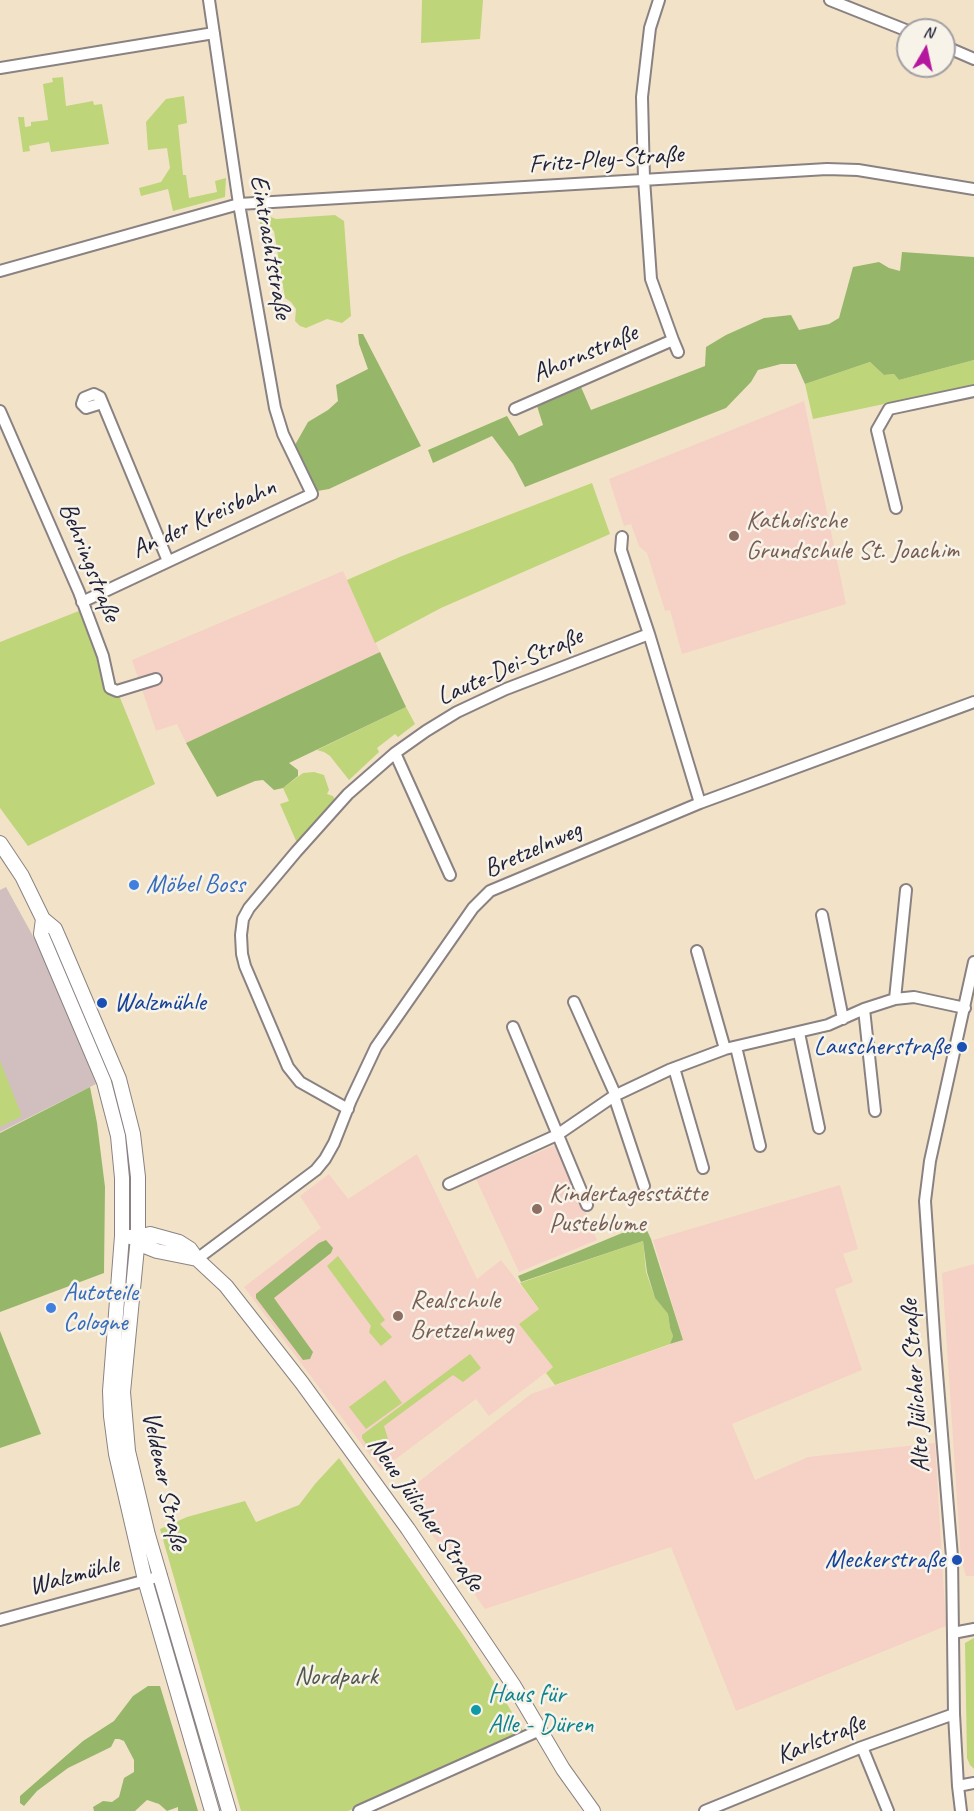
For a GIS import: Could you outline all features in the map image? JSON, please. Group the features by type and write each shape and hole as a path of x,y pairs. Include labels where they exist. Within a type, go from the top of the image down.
{"street":[{"name":"Eintrachtstraße","path":"209,0 239,204 275,408 283,434 312,494"},
{"name":"Ahornstraße","path":"659,0 650,28 642,97 644,179 651,279 678,352"},
{"path":"831,0 896,26"},
{"path":"0,68 214,33"},
{"path":"956,51 974,59"},
{"name":"Fritz-Pley-Straße","path":"0,271 239,204 827,169 858,170 974,189"},
{"name":"Ahornstraße","path":"514,409 673,340"},
{"path":"896,508 877,430 889,409 974,391"},
{"path":"102,403 168,561"},
{"name":"Behringstraße","path":"0,411 82,602 103,656 110,688 117,691 156,679"},
{"name":"An der Kreisbahn","path":"82,602 312,494"},
{"path":"622,537 621,550 700,803"},
{"name":"Laute-Dei-Straße","path":"348,1109 300,1082 288,1067 242,954 243,919 249,908 348,794 395,753 426,731 456,712 515,685 649,634"},
{"name":"Bretzelnweg","path":"197,1259 316,1170 334,1143 376,1047 473,908 490,891 700,803 974,702"},
{"path":"395,753 450,875"},
{"name":"Veldener Straße","path":"0,843 22,876 43,920 55,929 119,1079 133,1134 138,1177 138,1237 123,1392 128,1452 196,1703 229,1811"},
{"path":"895,999 906,890"},
{"path":"822,915 843,1019"},
{"name":"Veldener Straße","path":"43,920 41,934 104,1082 116,1125 122,1179 122,1236 110,1391 116,1454 145,1580 212,1811"},
{"path":"697,951 730,1048 759,1146"},
{"name":"Alte Jülicher Straße","path":"961,1811 954,1713 952,1557 935,1349 926,1201 930,1161 968,1002 974,962"},
{"path":"449,1184 557,1135 615,1096 674,1068 730,1048 799,1033 895,999 914,997 968,1002"},
{"path":"574,1002 615,1096 644,1186"},
{"path":"864,1009 874,1111"},
{"path":"513,1027 587,1205"},
{"path":"799,1033 819,1128"},
{"path":"674,1068 703,1168"},
{"path":"122,1236 138,1237 147,1247 157,1251 197,1259"},
{"name":"Neue Jülicher Straße","path":"197,1259 226,1286 314,1399 414,1538 514,1686 563,1769 593,1811"},
{"name":"Walzmühle","path":"0,1620 161,1576"},
{"path":"953,1633 974,1629"},
{"name":"Karlstraße","path":"705,1811 862,1747 954,1713"},
{"path":"359,1811 540,1730"},
{"path":"862,1747 888,1811"},
{"path":"958,1786 974,1783"}],"shaded area":[{"name":"Katholische Grundschule St. Joachim","path":"804,401 846,604 682,654 670,610 665,611 647,553 639,546 631,524 624,526 609,479"},
{"path":"343,571 380,652 186,743 177,724 156,731 132,660"},
{"path":"6,887 50,967 96,1084 0,1132 0,890"},
{"name":"Kindertagesstätte Pusteblume","path":"558,1144 597,1240 519,1272 476,1179"},
{"name":"Realschule Bretzelnweg","path":"417,1154 477,1279 501,1260 539,1309 519,1324 553,1367 489,1416 476,1399 381,1470 244,1287 321,1228 300,1196 329,1174 348,1199"},
{"path":"840,1185 858,1249 843,1254 853,1282 835,1289 862,1370 732,1424 755,1480 808,1457 935,1443 946,1626 736,1711 671,1547 485,1609 403,1494 531,1394 683,1340 653,1240"},
{"path":"974,1264 974,1576 966,1576 961,1559 942,1273"}],"green space":[{"path":"422,0 483,0 480,39 421,43"},
{"path":"63,77 66,106 93,101 94,105 102,104 109,144 51,152 49,142 29,146 30,151 23,152 18,117 24,117 25,127 31,126 31,122 48,120 43,84 53,82 52,78"},
{"path":"184,96 187,123 178,125 183,175 186,175 189,198 217,192 215,181 226,178 225,197 173,211 168,189 141,196 139,188 161,182 170,168 167,148 148,150 146,122 166,99"},
{"path":"266,215 276,219 335,215 344,221 351,316 342,323 327,319 306,328 295,321 296,309 285,298 274,231 260,231 260,220"},
{"path":"902,252 974,257 974,360 899,380 894,374 884,375 870,362 805,384 796,364 781,364 758,370 751,382 726,408 525,487 513,464 492,436 433,463 428,450 507,416 519,436 543,425 537,406 581,387 591,410 705,366 706,347 764,318 791,315 799,330 829,324 839,318 853,267 879,262 900,271"},
{"path":"358,334 363,334 421,446 329,489 312,492 291,452 308,422 338,401 336,385 368,369"},
{"path":"974,360 974,385 813,419 805,384 870,362 884,375 894,374 899,380"},
{"path":"592,483 610,534 441,608 375,643 347,580 402,556"},
{"path":"84,609 155,784 28,846 0,808 0,642"},
{"path":"380,652 406,707 289,763 298,770 298,776 283,788 274,790 263,780 255,781 217,797 186,743"},
{"path":"406,707 415,724 398,737 395,734 377,748 379,752 349,780 330,756 317,750"},
{"path":"314,772 324,775 329,790 327,794 333,796 335,800 297,843 280,804 289,801 283,788 303,773"},
{"path":"0,1061 22,1116 0,1127"},
{"path":"90,1087 105,1187 104,1273 0,1312 0,1133"},
{"path":"644,1224 651,1239 683,1340 670,1344 673,1336 668,1314 655,1298 647,1272 643,1241 521,1282 518,1276"},
{"path":"326,1240 333,1248 331,1253 274,1298 313,1352 310,1359 303,1360 256,1298 256,1294 319,1243"},
{"path":"643,1241 646,1272 655,1298 668,1314 673,1336 670,1344 555,1385 546,1373 553,1367 519,1324 539,1309 520,1283"},
{"path":"338,1256 385,1320 380,1324 392,1337 381,1346 369,1332 371,1326 327,1266"},
{"path":"0,1331 41,1434 0,1448"},
{"path":"470,1354 481,1368 463,1382 453,1375 384,1426 388,1439 371,1451 362,1435"},
{"path":"385,1380 402,1403 366,1429 349,1407"},
{"name":"Nordpark","path":"339,1458 464,1636 525,1734 348,1811 241,1811 160,1529 187,1517 245,1501 256,1522 299,1505"},
{"path":"974,1638 974,1769 967,1758 965,1643"},
{"path":"148,1686 160,1686 198,1811 178,1811 178,1807 167,1811 159,1804 147,1800 135,1811 94,1811 93,1807 103,1801 112,1802 119,1797 124,1778 134,1772 134,1760 124,1741 119,1739 115,1739 111,1747 68,1768 37,1791 24,1806 20,1803 20,1796 83,1741 114,1721 133,1696"}],"place":[{"name":"Katholische Grundschule St. Joachim","path":"734,536"},
{"name":"Möbel Boss","path":"134,885"},
{"name":"Walzmühle","path":"102,1003"},
{"name":"Lauscherstraße","path":"962,1047"},
{"name":"Kindertagesstätte Pusteblume","path":"537,1209"},
{"name":"Autoteile Cologne","path":"51,1308"},
{"name":"Realschule Bretzelnweg","path":"398,1316"},
{"name":"Meckerstraße","path":"957,1560"},
{"name":"Haus für Alle - Düren","path":"476,1710"}]}
